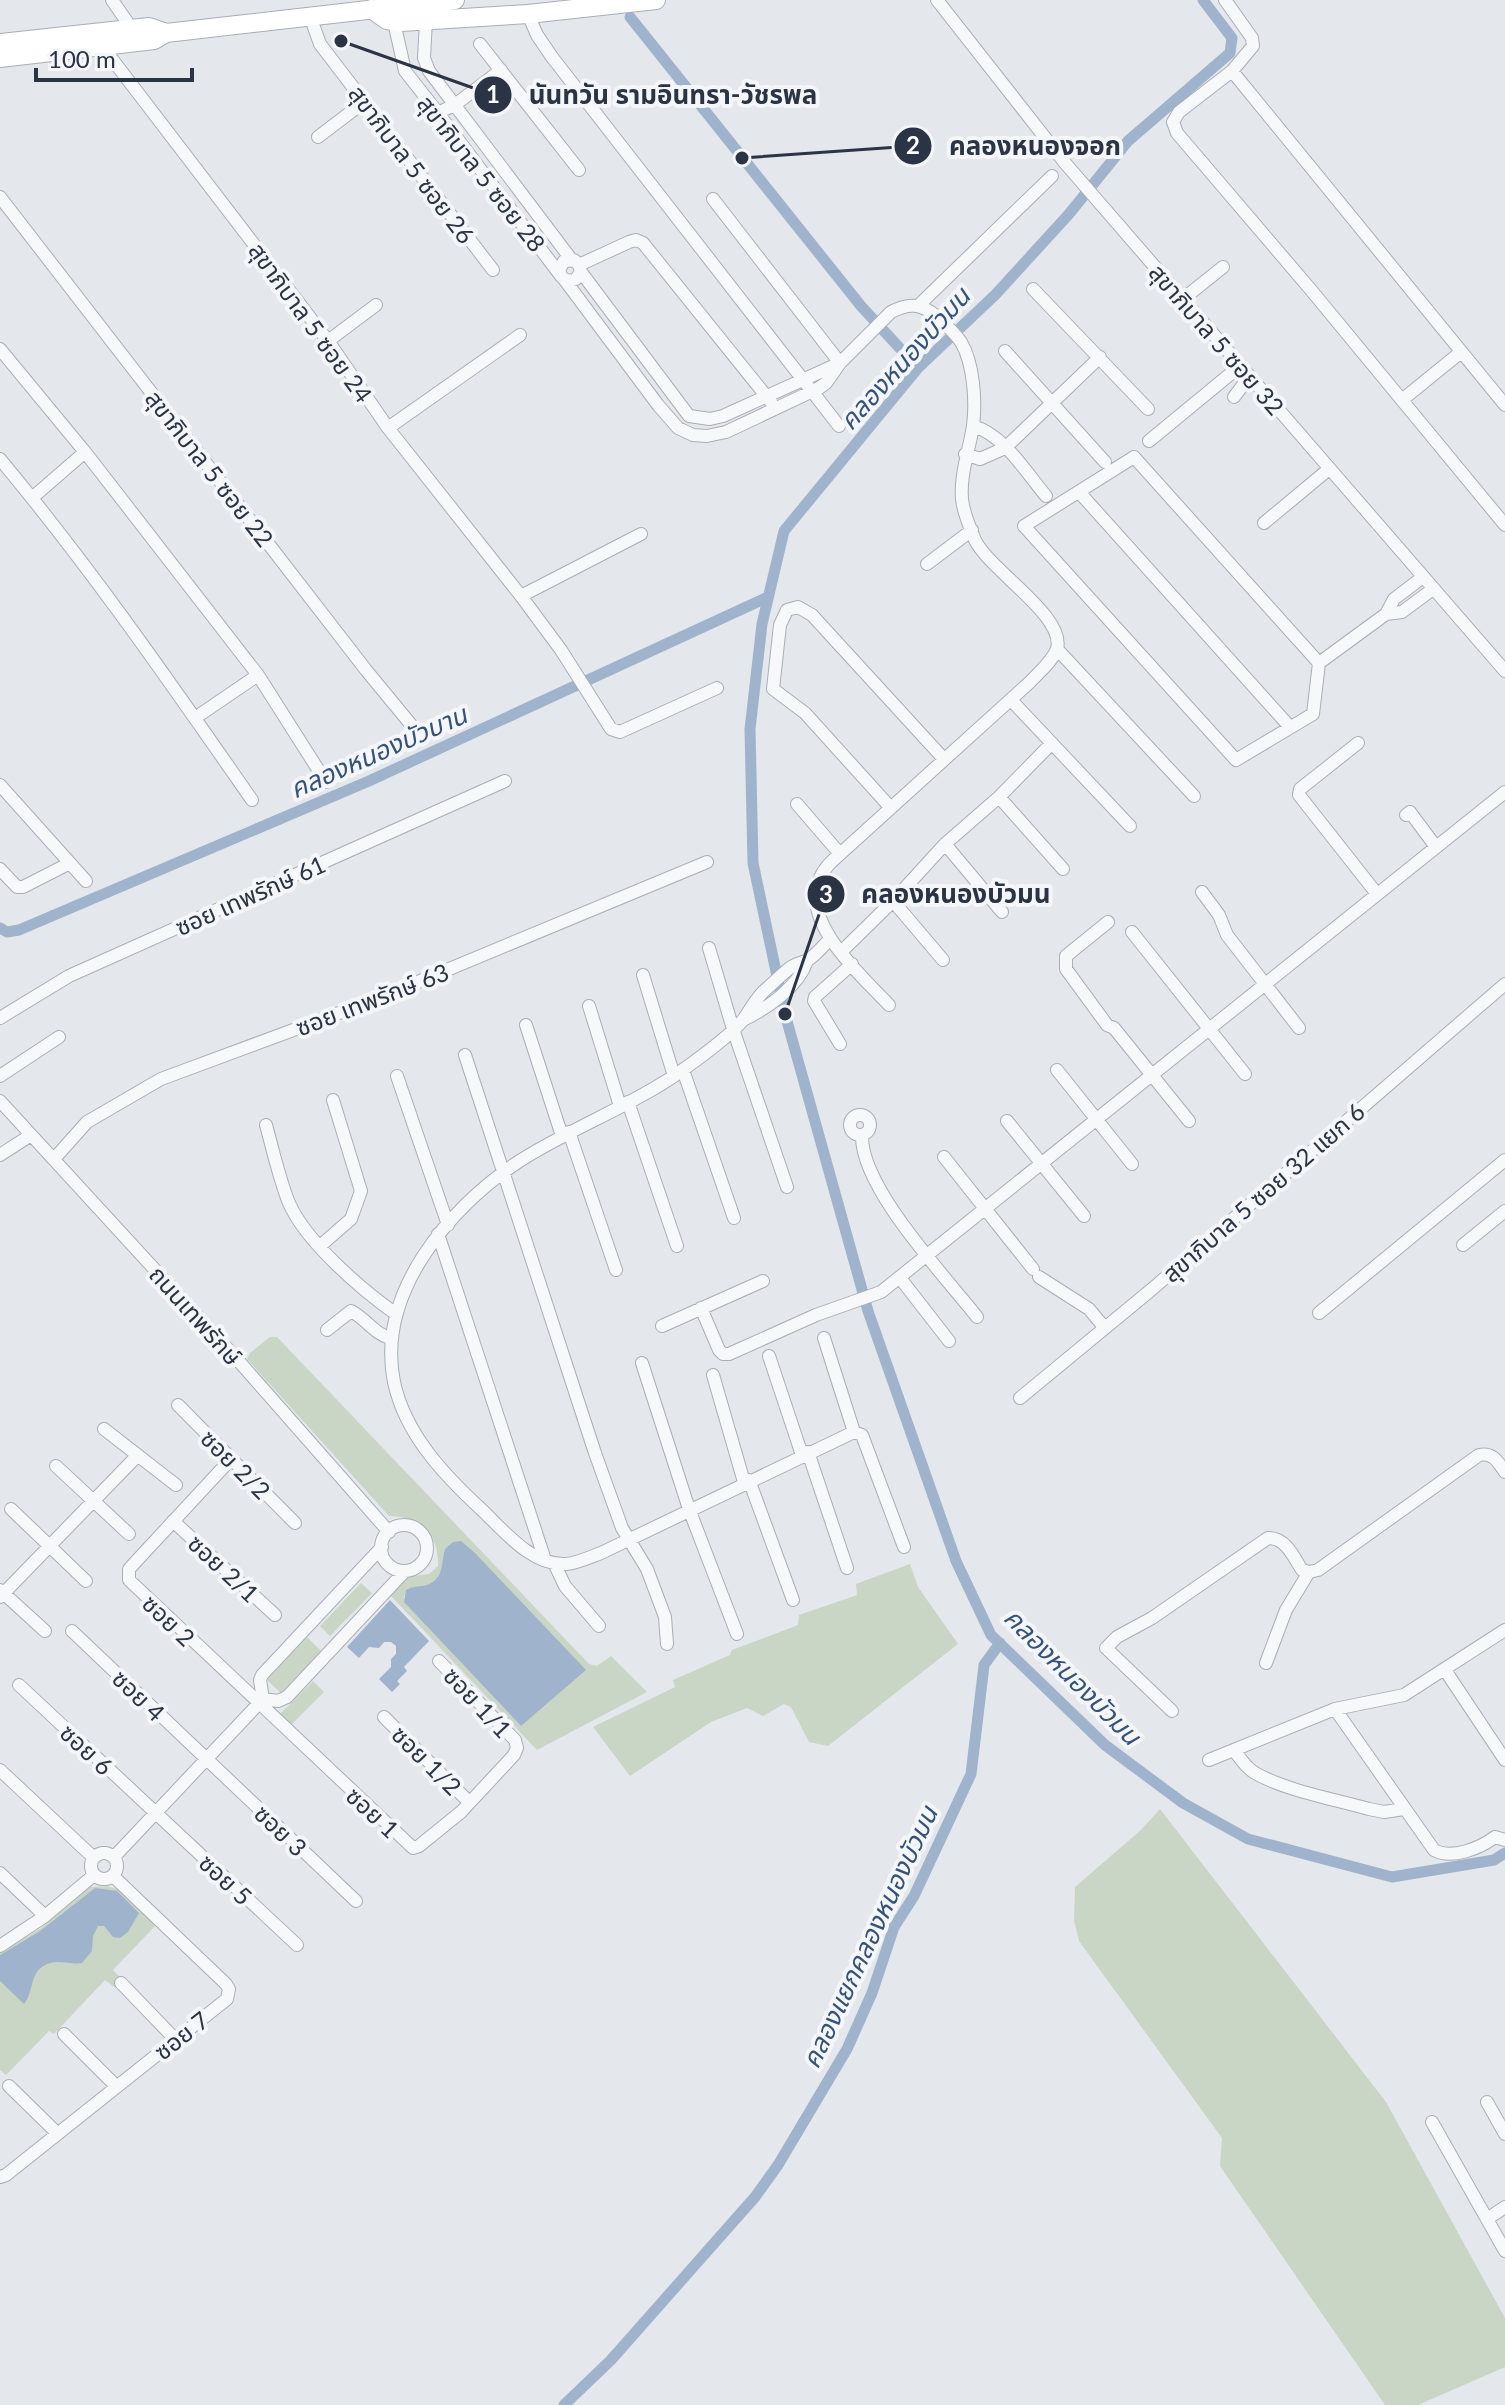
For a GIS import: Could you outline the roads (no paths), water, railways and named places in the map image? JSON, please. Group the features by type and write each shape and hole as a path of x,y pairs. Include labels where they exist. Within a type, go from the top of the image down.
{"main road":[{"path":"0,58 154,40 166,33 455,0"},
{"path":"364,9 426,20 528,14 656,0"},
{"path":"0,43 149,27 166,33"}],"street":[{"path":"112,0 132,29"},
{"name":"สุขาภิบาล 5 ซอย 32","path":"937,0 1093,196 1505,671"},
{"path":"1225,0 1254,43 1232,71 1179,112 1173,122 1177,133 1505,525"},
{"name":"สุขาภิบาล 5 ซอย 28","path":"364,9 405,71 678,428 693,435 726,432 826,383"},
{"path":"528,14 552,57 839,426"},
{"name":"สุขาภิบาล 5 ซอย 26","path":"310,16 320,44 493,270"},
{"name":"สุขาภิบาล 5 ซอย 28","path":"426,20 424,58 427,64 689,416 699,419 723,416 768,397"},
{"path":"480,44 579,170"},
{"name":"สุขาภิบาล 5 ซอย 24","path":"102,46 328,341 388,428 521,596 561,650 611,729 620,732 717,688"},
{"path":"438,113 456,104 501,70"},
{"path":"1232,71 1505,405"},
{"path":"318,137 364,102"},
{"path":"817,371 826,383 840,363 883,320 900,307 919,305 1052,176"},
{"name":"สุขาภิบาล 5 ซอย 22","path":"0,197 422,738"},
{"path":"713,199 840,363"},
{"path":"562,278 574,280 577,265 629,242 636,240 643,243 775,409"},
{"path":"1183,299 1223,267"},
{"path":"1033,289 1148,409"},
{"path":"328,341 376,305"},
{"path":"889,1005 830,939 819,915 816,888 824,869 943,758 1011,700 1053,658 1057,649 1056,632 1049,619 986,558 972,530 962,500 965,454 973,426 972,384 960,341 939,318 919,305"},
{"path":"388,428 520,335"},
{"path":"0,349 85,452 258,675 326,782"},
{"path":"1005,351 1105,462"},
{"path":"1402,400 1461,352"},
{"path":"965,454 980,459 1005,448 1100,357"},
{"path":"768,397 817,371 840,363"},
{"path":"1234,397 1244,372"},
{"path":"1149,441 1244,372"},
{"path":"658,405 671,393"},
{"path":"973,426 987,430 1046,496"},
{"path":"32,498 85,452"},
{"path":"1319,663 1134,457 1024,526 1236,760 1313,714 1319,663 1386,614 1394,599 1423,577"},
{"path":"0,459 129,623 252,800"},
{"path":"1264,523 1329,469"},
{"path":"1079,492 1290,727"},
{"path":"927,564 972,530"},
{"path":"521,596 641,534"},
{"path":"1386,614 1402,612 1433,589"},
{"path":"890,807 805,713 773,689 780,625 787,610 798,607 812,615 943,758"},
{"path":"1057,649 1194,796"},
{"path":"195,718 258,675"},
{"path":"1011,700 1130,826"},
{"path":"841,952 945,844 999,797 1052,743"},
{"path":"1358,743 1300,789 1299,795 1377,894"},
{"name":"ซอย เทพรักษ์ 61","path":"0,1018 69,976 505,781"},
{"path":"0,785 86,881"},
{"path":"701,1308 719,1350 729,1354 816,1315 875,1294 900,1278 1505,792"},
{"path":"999,797 1063,869"},
{"path":"797,804 840,854"},
{"path":"1406,815 1410,812 1436,847"},
{"path":"945,844 1002,912"},
{"name":"ซอย เทพรักษ์ 63","path":"54,1159 87,1122 161,1079 377,999 707,862"},
{"path":"0,869 17,887 23,887 70,863"},
{"path":"1202,892 1219,915 1227,935 1299,1028"},
{"path":"893,901 943,960"},
{"path":"1108,922 1066,956 1066,969 1107,1025 1114,1028 1189,1121"},
{"path":"1132,932 1245,1074"},
{"path":"830,939 807,961 795,964 789,978 769,996 751,1003 738,1025 679,1073 566,1134 505,1172 443,1229 421,1257 396,1314 392,1339 394,1383 411,1426 425,1449 473,1502 514,1540 550,1561 577,1562 854,1432 862,1435 904,1547"},
{"path":"709,948 738,1025 787,1187"},
{"path":"840,1044 814,1001 852,964"},
{"path":"643,975 734,1218"},
{"name":"สุขาภิบาล 5 ซอย 32 แยก 6","path":"1020,1398 1503,991"},
{"path":"589,1006 677,1246"},
{"path":"526,1025 616,1270"},
{"path":"0,1076 59,1037"},
{"path":"465,1055 595,1453 622,1528 647,1569 665,1617 667,1644"},
{"path":"1057,1070 1132,1164"},
{"path":"397,1076 550,1561 565,1586 599,1626"},
{"path":"320,1246 351,1219 361,1191 333,1100"},
{"name":"ถนนเทพรักษ์","path":"0,1101 236,1358 389,1532"},
{"path":"1007,1121 1084,1216"},
{"path":"266,1125 289,1204 320,1246 363,1289 396,1314"},
{"path":"0,1155 31,1135"},
{"path":"862,1135 861,1146 887,1203 977,1317"},
{"path":"944,1157 1036,1273 1089,1309 1104,1327"},
{"path":"1319,1313 1505,1160"},
{"path":"1463,1245 1505,1211"},
{"path":"900,1278 949,1341"},
{"path":"662,1326 763,1281"},
{"path":"327,1330 351,1311 371,1329 392,1339"},
{"path":"824,1338 854,1432"},
{"path":"769,1356 847,1568"},
{"path":"642,1363 689,1509 737,1634"},
{"path":"713,1375 747,1481 793,1600"},
{"name":"ซอย 2/2","path":"178,1405 295,1523"},
{"path":"104,1429 176,1485"},
{"path":"1266,1663 1286,1610 1309,1572 1327,1564 1479,1455 1485,1453 1492,1456 1505,1472"},
{"path":"45,1631 1,1594 138,1455"},
{"name":"ซอย 2","path":"231,1459 129,1569 129,1580 260,1701"},
{"path":"56,1466 129,1534"},
{"path":"11,1509 86,1581"},
{"name":"ซอย 2/1","path":"173,1521 275,1615"},
{"path":"114,1857 260,1701 262,1675 382,1547 389,1532 395,1528 416,1528 425,1539 426,1554 413,1570 405,1571 391,1567 382,1547"},
{"path":"1172,1711 1106,1648 1117,1637 1152,1618 1268,1538 1277,1538 1285,1543 1302,1570 1309,1572"},
{"path":"260,1701 278,1701 287,1697 405,1571"},
{"path":"1209,1760 1335,1709 1404,1695 1505,1630"},
{"name":"ซอย 4","path":"72,1631 206,1759"},
{"name":"ซอย 1/1","path":"439,1661 517,1743"},
{"path":"1445,1670 1505,1760"},
{"name":"ซอย 6","path":"19,1685 155,1813"},
{"name":"ซอย 1","path":"260,1701 413,1848 469,1802 514,1755 517,1743"},
{"path":"1335,1709 1428,1844 1442,1855 1482,1847 1495,1837 1505,1840"},
{"name":"ซอย 1/2","path":"384,1717 469,1802"},
{"path":"1234,1750 1253,1772 1274,1781 1369,1809 1384,1812 1404,1809"},
{"name":"ซอย 3","path":"206,1759 356,1901"},
{"path":"0,1770 94,1858"},
{"name":"ซอย 5","path":"155,1813 297,1945"},
{"path":"104,1853 114,1857 118,1864 113,1876 103,1879 94,1875 91,1864 94,1858 104,1853"},
{"path":"0,1873 45,1916"},
{"path":"0,1946 45,1916 94,1875"},
{"name":"ซอย 7","path":"0,2177 227,1999 229,1989 113,1876"},
{"path":"121,1983 175,2039"},
{"path":"64,2034 116,2086"},
{"path":"9,2086 57,2133"},
{"path":"1487,2102 1505,2134"},
{"path":"1432,2122 1505,2251"},
{"path":"1487,2219 1505,2207"}],"water":[{"path":"461,1541 586,1670 521,1726 404,1602 406,1590 427,1585 436,1579 445,1549 453,1542"},
{"path":"390,1600 429,1641 404,1667 407,1671 392,1692 379,1679 391,1667 396,1646 384,1642 379,1648 369,1647 359,1658 347,1647"},
{"path":"95,1888 117,1891 139,1913 128,1932 120,1938 113,1937 104,1926 98,1926 93,1936 92,1951 82,1963 54,1962 43,1966 35,1976 24,2004 0,1981 0,1955 40,1931"}],"waterway":[{"name":"คลองหนองบัวมน","path":"1203,0 1232,38 1230,53 1128,141 1069,214 996,294 918,368 784,531 762,624 750,729 753,863 785,1014 868,1311 956,1561 991,1635 1105,1745 1183,1803 1248,1839 1392,1877 1494,1860 1505,1853"},
{"path":"630,17 861,306 918,368"},
{"name":"คลองหนองบัวบาน","path":"0,928 7,932 19,930 369,781 768,597"},
{"name":"คลองแยกคลองหนองบัวมน","path":"564,2405 611,2360 755,2197 778,2165 847,2049 872,1993 894,1927 914,1896 971,1774 984,1665 1000,1643"}],"place":[{"name":"นันทวัน รามอินทรา-วัชรพล","path":"341,41"},
{"name":"คลองหนองจอก","path":"742,158"},
{"name":"คลองหนองบัวมน","path":"785,1014"}]}
